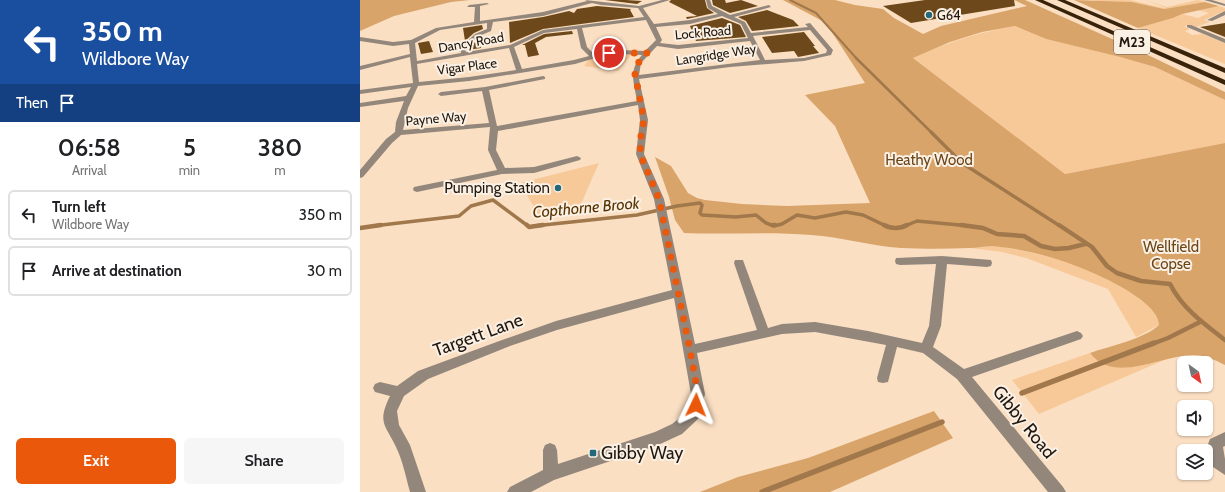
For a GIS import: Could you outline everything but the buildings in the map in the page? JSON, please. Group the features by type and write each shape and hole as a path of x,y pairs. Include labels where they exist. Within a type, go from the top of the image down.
{"highway":[{"name":"M23","path":"1038,0 1225,83"},
{"name":"M23","path":"1060,0 1225,71"}],"street":[{"path":"360,39 393,44 412,42 438,29 546,14 588,1 639,7 668,0"},
{"name":"Langridge Way","path":"636,77 763,61 743,23 710,7 708,0"},
{"path":"1206,0 1225,5"},
{"path":"469,6 486,4"},
{"path":"477,23 478,5"},
{"path":"729,16 767,5 775,8"},
{"path":"515,492 551,474 658,438 677,429 693,415 698,394 690,350 659,199 640,154 644,120 640,104 635,67 659,40 653,26 643,10 639,7"},
{"path":"1210,20 1225,13"},
{"path":"653,26 690,22 722,14"},
{"name":"Dancy Road","path":"414,62 511,46 543,32 648,18"},
{"path":"464,54 462,48 464,45 477,34 488,30 490,27 490,21"},
{"name":"Lock Road","path":"655,44 678,47 751,37 810,26 830,50 829,54 821,57 789,62 763,61"},
{"path":"1189,26 1225,41"},
{"path":"579,27 584,48 592,56"},
{"path":"412,42 412,55 416,84"},
{"name":"Vigar Place","path":"511,46 520,71"},
{"name":"Vigar Place","path":"360,92 416,84 469,80 575,62 592,56 620,52 647,53"},
{"path":"360,68 412,55"},
{"path":"441,94 485,89 542,78"},
{"name":"Payne Way","path":"416,84 411,91 398,127 399,133 493,126 640,104"},
{"path":"485,89 493,126 492,150 502,170"},
{"path":"360,105 409,98"},
{"path":"360,175 389,141 399,133"},
{"path":"417,189 502,170 534,170 577,158"},
{"path":"900,261 942,260 987,263"},
{"path":"926,349 934,326 942,260"},
{"path":"739,263 764,333"},
{"name":"Targett Lane","path":"418,492 403,445 392,427 390,411 400,392 423,375 506,343 556,326 678,293"},
{"name":"Gibby Road","path":"690,350 793,327 815,327 893,341 926,349 962,375 1058,492"},
{"name":"Gibby Road","path":"962,375 1076,336"},
{"path":"883,378 893,341"},
{"path":"380,388 400,392"},
{"path":"1225,439 1215,444 1218,462 1225,468"},
{"path":"550,450 551,474"}],"shaded area":[{"path":"1093,0 1130,0 1164,8 1166,8 1145,0 1167,7 1198,0 1205,2 1164,9 1132,2"},
{"path":"1219,6 1225,8 1225,11 1204,20 1210,22 1196,27 1190,25 1184,26 1190,29 1185,31 1192,35 1202,34 1225,43 1225,64 1138,28 1182,14 1198,18 1209,13 1198,10"},
{"path":"1015,26 1046,39 1155,67 1225,100 1225,143 1065,174 913,58 963,39"},
{"path":"617,54 632,54 618,71 584,66 589,59"},
{"path":"599,163 577,213 539,216 520,183"},
{"path":"999,246 1059,260 1084,269 1118,285 1147,304 1156,315 1159,325 1136,337 1108,289 1026,258 1002,252 970,248"},
{"path":"1090,353 1106,365 1124,368 1162,361 1039,414 1012,380"}],"green space":[{"path":"360,0 470,0 451,2 394,16 360,31"},
{"name":"Heathy Wood","path":"783,0 835,0 855,5 883,9 894,18 923,34 941,26 1027,6 1014,0 1025,0 1150,56 1225,92 1225,100 1155,67 1046,39 1015,26 982,32 950,42 913,58 1065,174 1225,143 1225,365 1213,360 1213,356 1197,355 1177,356 1125,368 1112,367 1100,362 1090,353 1126,342 1153,330 1159,325 1156,315 1147,304 1118,285 1084,269 1037,254 993,246 953,249 901,248 822,236 795,234 684,233 675,220 669,197 655,157 671,166 688,193 705,200 742,204 787,206 870,203 835,126 805,95 865,83 826,23"},
{"path":"1074,0 1132,2 1164,9 1205,2 1219,6 1182,14 1138,28"},
{"path":"934,411 953,438 830,492 700,492 738,477 808,458"}],"waterway":[{"path":"790,0 816,13 857,59"},
{"path":"857,59 932,133"},
{"path":"932,133 962,163 1060,226"},
{"name":"Copthorne Brook","path":"378,225 459,216 471,206 493,200 528,226"},
{"name":"Copthorne Brook","path":"542,225 637,215 677,206 700,203 702,205 700,213 702,215 736,217 756,215 766,223 774,226 782,224 797,215 815,218 846,212 863,215 886,226"},
{"name":"Copthorne Brook","path":"905,226 917,221 965,225"},
{"name":"Copthorne Brook","path":"360,228 378,225"},
{"name":"Copthorne Brook","path":"373,226 378,225"},
{"name":"Copthorne Brook","path":"528,226 542,225"},
{"name":"Copthorne Brook","path":"534,226 542,225"},
{"name":"Copthorne Brook","path":"884,225 896,228 907,225"},
{"name":"Copthorne Brook","path":"965,225 970,226"},
{"name":"Copthorne Brook","path":"965,225 983,228 997,234 1024,236 1041,246 1055,249 1069,248 1085,244"},
{"path":"1059,225 1092,247 1107,266 1117,273 1141,281 1170,284 1187,308 1225,340"},
{"path":"1152,344 1168,338 1200,322"},
{"path":"1022,393 1154,343"},
{"path":"762,492 942,422"}],"place":[{"name":"G64","path":"929,15"},
{"name":"Pumping Station","path":"558,188"},
{"name":"Gibby Way","path":"593,453"}],"route":[{"path":"609,53 647,53 635,67 640,104 644,120 640,154 659,199 698,394 696,405"}],"park label":[{"name":"Wellfield Copse","path":"1171,256"}]}
